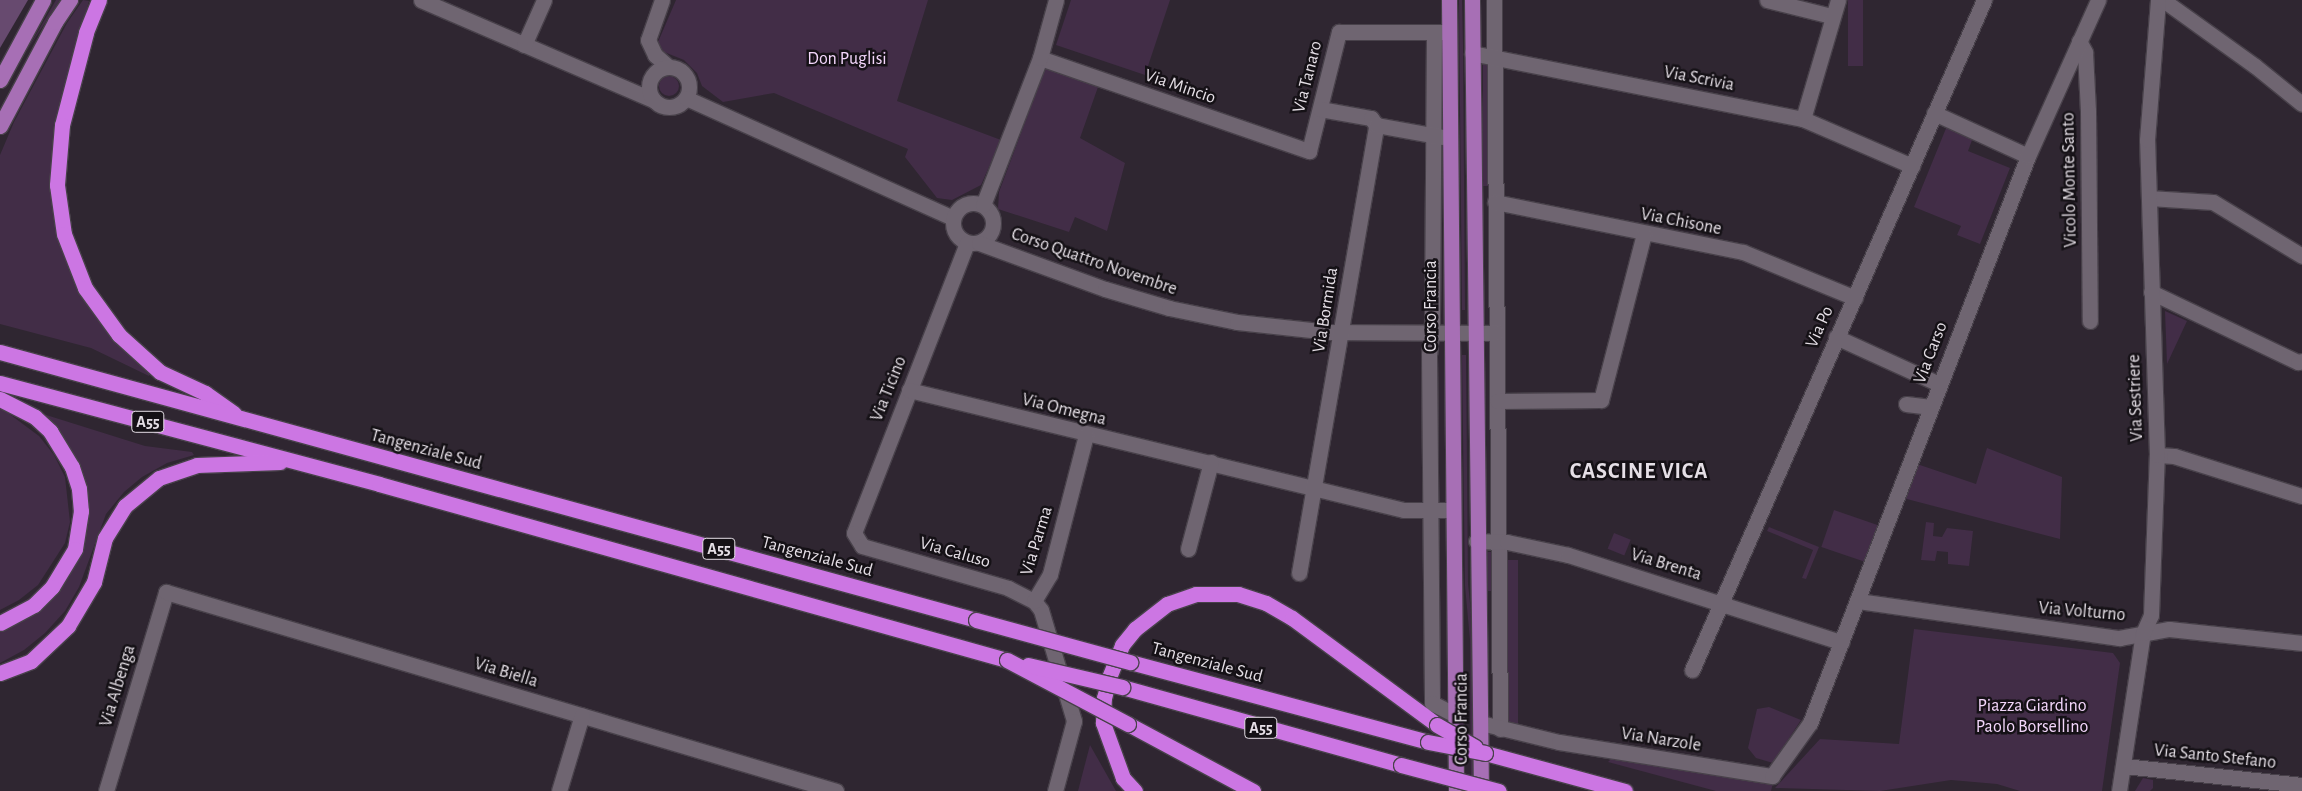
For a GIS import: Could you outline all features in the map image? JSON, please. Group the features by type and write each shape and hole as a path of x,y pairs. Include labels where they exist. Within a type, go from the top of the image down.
{"highway":[{"path":"99,0 86,33 62,126 57,185 64,234 85,288 124,340 160,372 205,392 246,420"},
{"name":"Tangenziale Sud","path":"0,352 1130,662 1406,736 1485,753 1625,791"},
{"name":"A55","path":"0,383 295,462 1007,660 1122,687 1499,791"},
{"path":"0,399 35,417 61,446 77,482 81,511 75,549 52,588 34,605 0,623"},
{"path":"0,673 31,661 68,626 94,582 105,538 125,506 159,478 197,465 295,462"},
{"path":"1135,791 1123,778 1103,723 1104,698 1110,674 1122,645 1152,613 1185,597 1222,592 1266,603 1292,618 1409,707 1485,753"},
{"path":"1007,660 1252,791"}],"main road":[{"path":"0,80 43,0"},
{"path":"0,126 55,22 70,0"},
{"name":"Corso Francia","path":"1449,0 1450,333 1456,791"},
{"name":"Corso Francia","path":"1472,0 1476,541 1481,791"}],"street":[{"path":"422,0 615,85 670,107 686,98 689,86 685,75 669,67 655,55 648,40 662,0"},
{"path":"524,45 544,0"},
{"path":"983,205 1040,58 1056,0"},
{"path":"1494,0 1500,729"},
{"path":"1767,0 1831,16"},
{"path":"1803,119 1831,16 1838,0"},
{"name":"Via Po","path":"1692,670 1984,0"},
{"name":"Via Carso","path":"1810,723 2028,156 2098,0"},
{"name":"Via Sestriere","path":"2119,791 2143,633 2151,615 2157,455 2151,292 2149,92 2158,0"},
{"path":"2163,0 2256,66 2302,104"},
{"name":"Via Tanaro","path":"1309,151 1339,32 1450,32"},
{"name":"Corso Francia","path":"1434,32 1435,135 1432,332 1429,354 1432,703 1456,714"},
{"name":"Vicolo Monte Santo","path":"2079,41 2085,52 2088,111 2090,321"},
{"name":"Via Scrivia","path":"1472,53 1803,119 1912,166"},
{"name":"Via Mincio","path":"1040,58 1309,151"},
{"path":"653,100 649,83 656,71 669,67"},
{"path":"615,85 649,83"},
{"path":"686,98 953,218"},
{"path":"1320,109 1371,118 1376,125 1450,139"},
{"path":"1934,113 2028,156"},
{"name":"Via Bormida","path":"1298,573 1316,487 1376,125"},
{"path":"1474,197 1495,200"},
{"path":"2149,198 2213,202 2302,256"},
{"name":"Via Chisone","path":"1495,200 1644,234 1743,252 1854,298"},
{"path":"965,204 983,205 993,222 990,235 973,243 954,230 953,218 965,204"},
{"path":"1497,401 1601,400 1644,234"},
{"name":"Corso Quattro Novembre","path":"973,243 1105,289 1169,308 1264,326 1342,332 1496,333"},
{"name":"Via Ticino","path":"862,546 854,533 855,524 909,390 973,243"},
{"path":"2151,292 2298,362 2302,361"},
{"path":"1836,337 1939,384"},
{"name":"Via Omegna","path":"909,390 1086,434 1316,487 1404,510 1452,510"},
{"path":"1906,404 1931,407"},
{"name":"Via Parma","path":"1055,791 1072,731 1072,711 1041,610 1034,601 1050,574 1086,434"},
{"path":"2157,455 2174,456 2302,496"},
{"path":"1188,549 1211,462"},
{"name":"Via Brenta","path":"1476,541 1499,542 1568,555 1722,602 1841,642"},
{"name":"Via Caluso","path":"862,546 1008,588 1034,601"},
{"name":"Via Biella","path":"166,592 836,791"},
{"name":"Via Albenga","path":"106,791 166,592"},
{"name":"Via Volturno","path":"1858,601 2119,638 2169,629 2302,643"},
{"path":"1431,611 1454,611"},
{"path":"559,791 582,715"},
{"name":"Via Narzole","path":"1481,724 1559,742 1772,776 1810,723"},
{"name":"Via Santo Stefano","path":"2124,766 2302,785"}],"green space":[{"path":"56,0 60,0 26,52"},
{"path":"83,0 89,1 53,137 51,187 56,228 68,265 85,300 106,330 151,373 149,376 91,348 0,324 0,155 14,122 67,23"},
{"name":"Don Puglisi","path":"676,0 928,0 897,101 1001,140 981,185 952,200 937,198 905,157 908,149 774,93 723,102 702,86 697,73 684,60 664,52 658,42"},
{"path":"1071,0 1170,0 1145,75 1056,45"},
{"path":"1459,0 1462,0 1463,46 1465,310 1462,310"},
{"path":"1848,0 1863,0 1863,66 1848,66"},
{"path":"1483,59 1488,59 1488,186 1483,186"},
{"path":"1046,66 1098,87 1080,138 1125,163 1107,231 1075,217 1069,232 998,209 999,192"},
{"path":"669,76 676,79 679,86 676,93 669,96 662,93 659,86 662,79"},
{"path":"1949,121 1975,132 1968,151 2010,168 1980,244 1957,235 1961,226 1914,207"},
{"path":"2165,311 2187,321 2167,364"},
{"path":"1462,355 1466,355 1468,584 1474,641 1475,791 1471,791 1470,640 1465,586"},
{"path":"0,407 39,436 54,455 65,477 70,522 65,543 38,585 19,600 0,610"},
{"path":"43,414 145,446 192,452 194,455 167,463 142,477 124,492 106,514 79,587 65,611 45,633 24,650 0,663 0,629 41,607 78,558 85,532 87,506 75,456"},
{"path":"1987,448 2062,477 2060,539 1903,498 1917,464 1976,484"},
{"path":"1834,510 1880,526 1868,563 1821,547"},
{"path":"1926,522 1934,523 1933,536 1942,537 1947,528 1973,531 1969,566 1948,564 1948,552 1937,551 1935,561 1921,560"},
{"path":"1769,527 1819,547 1806,579 1802,578 1813,550 1767,531"},
{"path":"1614,533 1631,540 1624,556 1608,549"},
{"path":"1485,552 1498,552 1498,591 1485,591"},
{"path":"1505,560 1518,560 1518,728 1505,728"},
{"name":"Piazza Giardino Paolo Borsellino","path":"1914,629 2113,653 2120,663 2102,791 2020,791 1997,784 1951,780 1880,791 1775,788 1820,739 1899,744"},
{"path":"1769,707 1801,720 1773,763 1756,758 1748,748 1757,709"},
{"path":"1090,745 1116,791 1078,791"},
{"path":"1614,756 1774,779 1771,791 1716,791 1608,762"},
{"path":"2143,778 2153,780 2153,788 2150,791 2135,791"}],"shaded area":[{"path":"0,0 28,0 0,48"}],"district":[{"name":"CASCINE VICA","path":"1639,472"}]}
